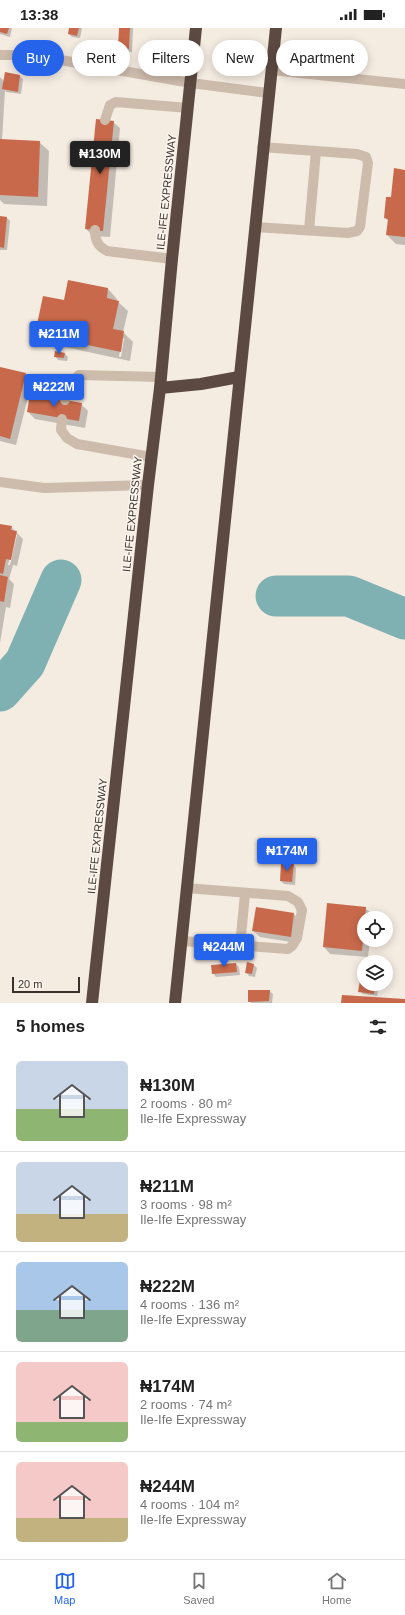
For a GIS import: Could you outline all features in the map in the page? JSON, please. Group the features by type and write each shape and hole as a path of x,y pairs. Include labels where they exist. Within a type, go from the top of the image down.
{"highway":[{"name":"ILE-IFE EXPRESSWAY","path":"92,1003 151,457 161,382 172,258 196,28"},
{"path":"175,1003 255,228 262,147 276,28"},
{"path":"161,382 201,384 239,377"}],"street":[{"path":"0,54 32,55 191,83 268,93"},
{"path":"271,70 405,84"},
{"path":"105,120 110,105 116,102 188,108"},
{"path":"255,228 348,233 357,231 360,227 368,163 366,157 363,155 262,147"},
{"path":"309,230 316,151"},
{"path":"95,230 95,240 99,246 107,251 172,258"},
{"path":"65,400 68,385 79,376 161,382"},
{"path":"62,419 61,430 67,438 77,444 151,457"},
{"path":"0,482 44,488 148,484"},
{"path":"181,941 288,948 292,946 297,938 302,910 298,902 288,896 245,894 186,888"},
{"path":"240,946 245,894"}],"building":[{"path":"0,28 9,28 7,34 0,32"},
{"path":"69,28 79,28 77,36 68,34"},
{"path":"119,28 130,28 129,40 118,40"},
{"path":"5,72 12,73 12,76 20,76 18,92 2,89"},
{"path":"96,119 114,121 103,231 85,229"},
{"path":"0,139 40,141 38,197 0,195"},
{"path":"394,168 405,170 405,237 386,235 388,219 384,218 386,197 391,197"},
{"path":"0,216 7,217 4,248 0,247"},
{"path":"68,280 108,288 107,298 119,301 113,329 124,331 121,352 35,334 43,296 64,300"},
{"path":"55,351 65,353 64,358 54,357"},
{"path":"0,367 26,373 10,439 0,436"},
{"path":"30,394 82,403 79,421 27,412"},
{"path":"0,524 12,526 11,530 17,531 11,560 6,559 3,574 0,573"},
{"path":"0,575 8,577 4,602 0,601"},
{"path":"281,863 294,863 292,882 280,881"},
{"path":"327,903 366,907 366,911 357,911 357,947 362,947 362,951 323,947"},
{"path":"256,907 294,913 291,937 252,931"},
{"path":"233,948 234,955 217,958 216,951"},
{"path":"247,962 254,964 252,974 245,973"},
{"path":"236,963 237,972 212,974 211,965"},
{"path":"248,990 270,990 269,1001 248,1002"},
{"path":"358,991 374,991 374,994"},
{"path":"342,995 405,999 405,1003 341,1003"}],"waterway":[{"path":"0,691 25,663 61,580"},
{"path":"276,596 349,596 405,619"}]}
